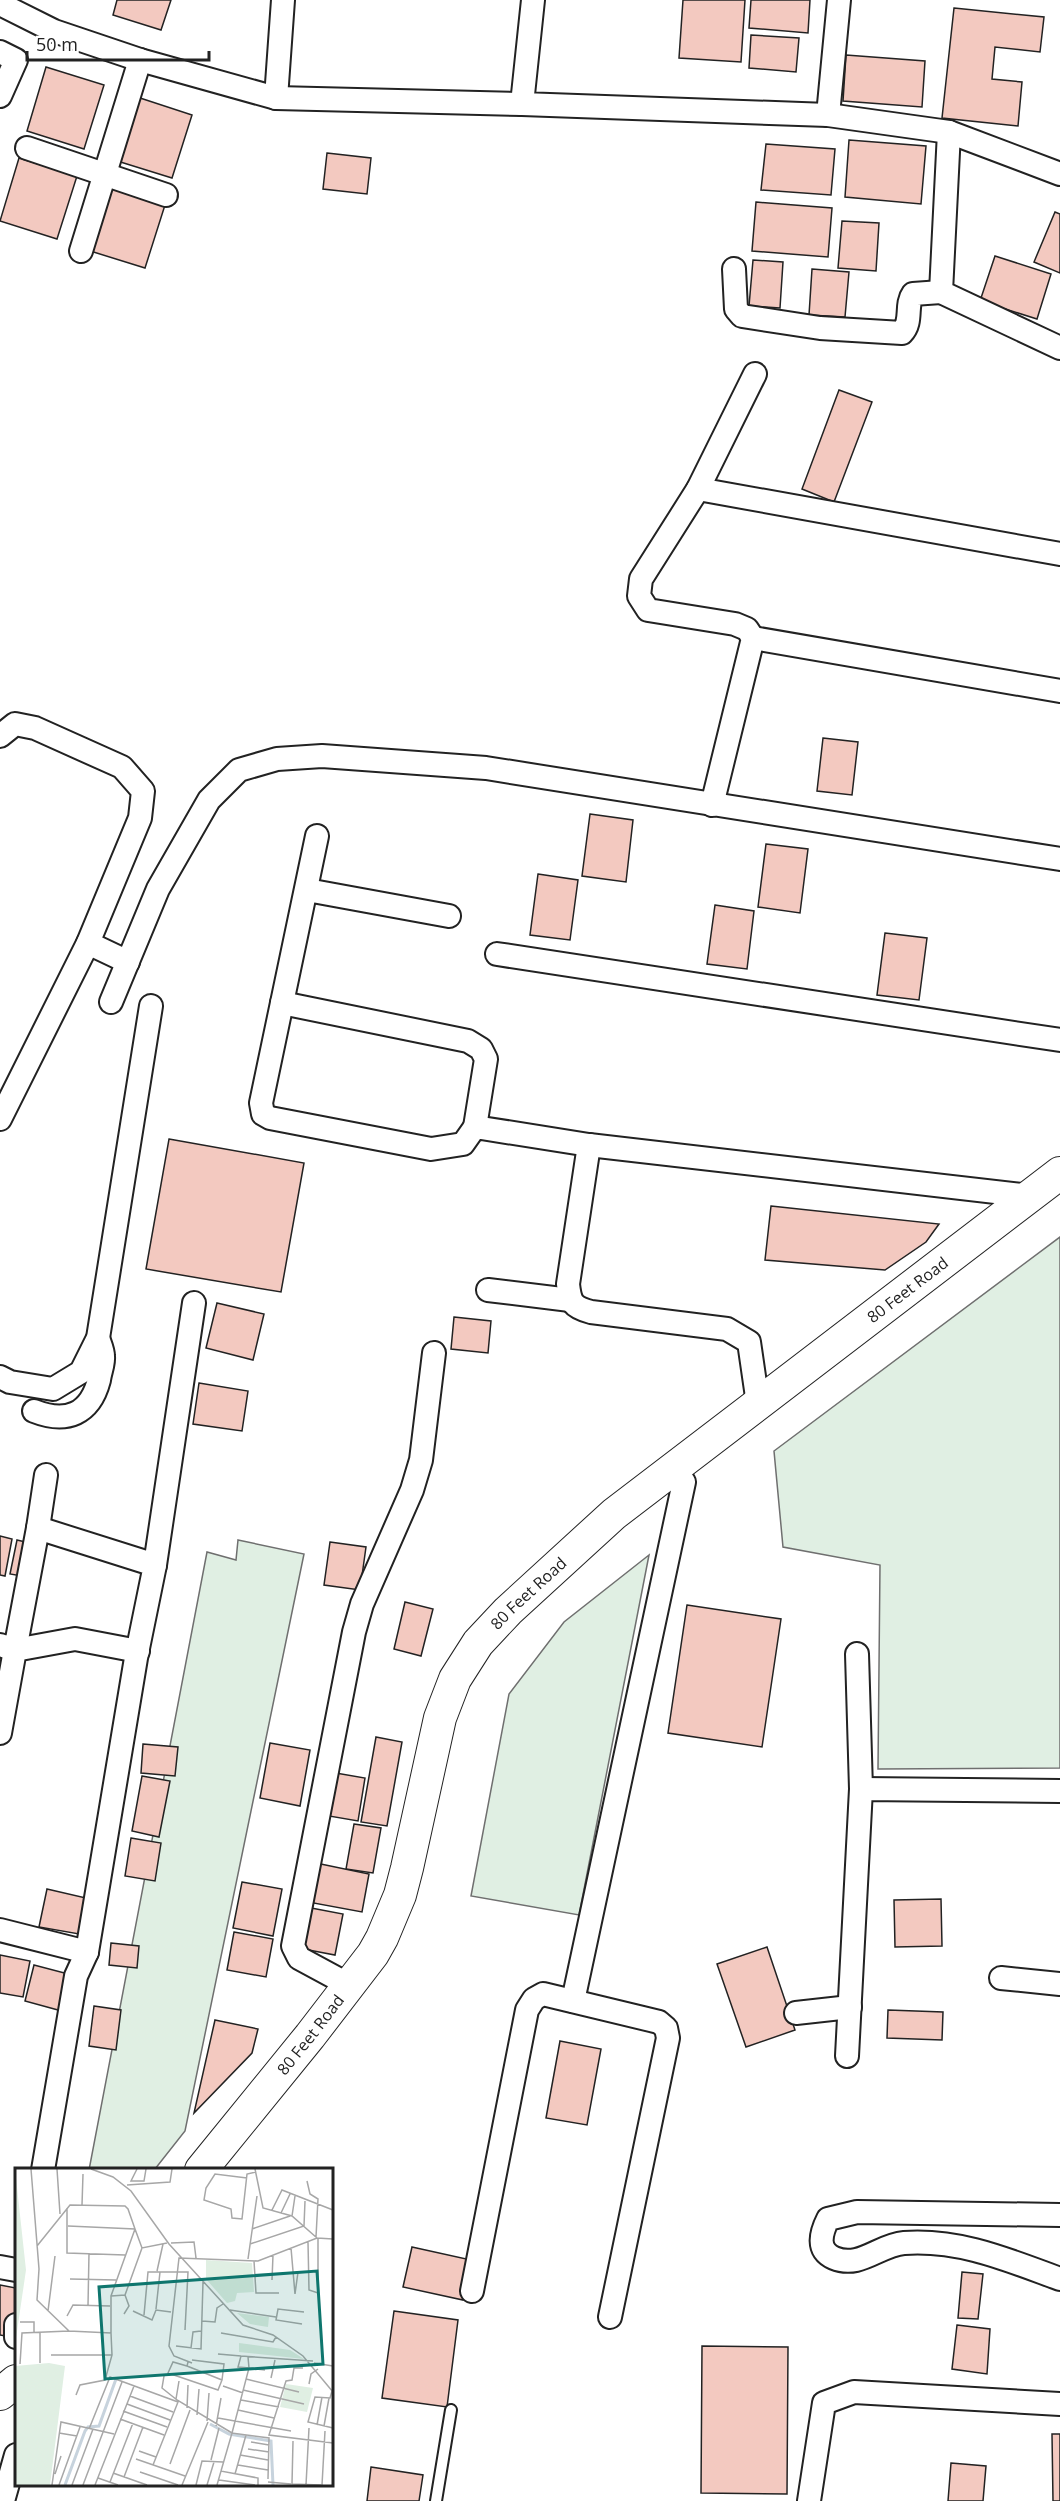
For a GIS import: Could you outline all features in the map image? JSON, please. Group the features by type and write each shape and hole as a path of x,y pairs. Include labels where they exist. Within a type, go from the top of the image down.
{"main road":[{"name":"80 Feet Road","path":"223,2168 323,2046 397,1945 416,1900 456,1722 479,1670 504,1637 624,1527 684,1482 1045,1195 1060,1173"},
{"name":"80 Feet Road","path":"202,2168 373,1954 390,1920 407,1868 440,1718 455,1679 478,1643 508,1611 614,1514 759,1404 1045,1195"},
{"path":"0,2394 15,2382"},
{"path":"0,2413 15,2403"}],"street":[{"path":"276,98 283,0"},
{"path":"522,104 533,0"},
{"path":"828,116 839,0"},
{"path":"0,4 54,30 140,60 276,98 522,104 828,116 949,132 1060,174"},
{"path":"0,52 16,60 0,96"},
{"path":"81,251 140,60"},
{"path":"941,292 949,132"},
{"path":"27,148 166,195"},
{"path":"734,269 736,309 742,316 820,328 902,333 907,328 910,299 913,294 941,292 1060,348"},
{"path":"755,374 698,489 641,579 639,596 648,610 735,624 747,629 753,638 1060,691"},
{"path":"698,489 1060,554"},
{"path":"712,805 753,638"},
{"path":"0,736 15,724 35,728 122,767 143,791 140,818 88,943 0,1119"},
{"path":"111,1002 158,889 209,800 239,770 277,759 322,756 478,767 1060,859"},
{"path":"282,1003 468,1041 481,1049 486,1059 475,1127 463,1144 431,1149 270,1118 263,1114 261,1103 317,836"},
{"path":"307,890 449,916"},
{"path":"88,943 128,962"},
{"path":"497,954 1060,1040"},
{"path":"0,1377 10,1382 53,1389 81,1372 98,1338 151,1006"},
{"path":"475,1127 589,1145 1045,1195"},
{"path":"589,1145 568,1284 570,1300 579,1309 591,1312 727,1329 749,1342 759,1404"},
{"path":"488,1290 570,1300"},
{"path":"43,2168 76,1976 87,1952 138,1651 155,1565 194,1303"},
{"path":"34,1411 45,1415 66,1417 82,1411 95,1395 104,1358 98,1338"},
{"path":"349,1985 299,1958 293,1946 354,1632 362,1604 412,1490 421,1461 434,1353"},
{"path":"0,1732 7,1647 38,1528 46,1475"},
{"path":"573,2001 684,1482"},
{"path":"38,1528 155,1565"},
{"path":"7,1647 75,1639 138,1651"},
{"path":"847,2056 861,1789 857,1654"},
{"path":"861,1789 1060,1791"},
{"path":"0,1930 87,1952"},
{"path":"1001,1978 1060,1984"},
{"path":"472,2291 527,2010 534,1999 543,1994 659,2022 666,2028 668,2038 610,2317"},
{"path":"796,2013 850,2007"},
{"path":"1060,2215 857,2212 828,2219 820,2234 821,2245 832,2257 848,2262 869,2257 900,2244 938,2242 976,2249 1060,2279"},
{"path":"0,2267 15,2270"},
{"path":"809,2501 824,2403 854,2392 1060,2404"},
{"path":"3,2501 15,2459"}],"lane":[{"path":"436,2501 451,2410"}],"green space":[{"path":"1060,1237 1060,1768 878,1769 880,1565 783,1547 774,1451"},
{"path":"238,1540 304,1554 185,2131 156,2168 89,2168 207,1552 236,1560"},
{"path":"649,1555 579,1915 471,1896 509,1694 564,1622"}],"building":[{"path":"117,0 171,0 161,30 113,15"},
{"path":"683,0 745,0 741,62 679,58"},
{"path":"751,0 810,0 808,33 749,28"},
{"path":"954,8 1044,17 1040,52 995,47 992,79 1022,82 1018,126 942,118"},
{"path":"751,35 799,38 796,72 749,68"},
{"path":"846,55 925,61 922,107 843,101"},
{"path":"46,67 104,85 84,149 27,131"},
{"path":"134,96 192,115 172,178 114,160"},
{"path":"849,140 926,146 921,204 845,197"},
{"path":"766,144 835,149 831,195 761,190"},
{"path":"327,153 371,158 367,194 323,189"},
{"path":"19,158 77,176 57,239 0,221"},
{"path":"107,187 165,205 145,268 87,250"},
{"path":"756,202 832,208 828,257 752,251"},
{"path":"1055,212 1060,214 1060,273 1034,262"},
{"path":"842,221 879,223 876,271 838,268"},
{"path":"995,256 1051,274 1037,319 980,301"},
{"path":"753,260 783,262 780,308 749,306"},
{"path":"812,269 849,272 845,317 809,315"},
{"path":"839,390 872,402 834,502 802,489"},
{"path":"823,738 858,742 852,795 817,791"},
{"path":"590,814 633,820 626,882 582,876"},
{"path":"766,844 808,849 800,913 758,907"},
{"path":"538,874 578,880 570,940 530,935"},
{"path":"715,905 754,911 747,969 707,964"},
{"path":"885,933 927,938 919,1000 877,995"},
{"path":"169,1139 304,1163 281,1292 146,1269"},
{"path":"771,1206 939,1224 926,1242 885,1270 765,1260"},
{"path":"217,1303 264,1314 253,1360 206,1348"},
{"path":"454,1317 491,1321 488,1353 451,1349"},
{"path":"199,1383 248,1391 242,1431 193,1424"},
{"path":"0,1536 12,1539 5,1576 0,1575"},
{"path":"17,1540 34,1544 27,1577 10,1574"},
{"path":"330,1542 366,1547 360,1590 324,1585"},
{"path":"405,1602 433,1609 421,1656 394,1649"},
{"path":"687,1605 781,1619 762,1747 668,1733"},
{"path":"376,1737 402,1742 387,1826 361,1822"},
{"path":"270,1743 310,1750 300,1806 260,1798"},
{"path":"143,1744 178,1747 175,1776 141,1773"},
{"path":"330,1772 365,1778 358,1821 323,1815"},
{"path":"142,1776 170,1781 159,1837 132,1831"},
{"path":"354,1824 381,1828 373,1873 346,1869"},
{"path":"131,1838 161,1843 155,1881 125,1876"},
{"path":"316,1863 369,1874 362,1912 308,1902"},
{"path":"242,1882 282,1889 273,1936 233,1928"},
{"path":"47,1889 86,1898 79,1934 39,1927"},
{"path":"941,1899 942,1946 895,1947 894,1900"},
{"path":"306,1907 343,1914 335,1955 298,1948"},
{"path":"234,1932 273,1939 266,1977 227,1970"},
{"path":"111,1943 139,1946 137,1968 109,1965"},
{"path":"767,1947 795,2030 746,2047 717,1964"},
{"path":"0,1955 30,1961 23,1997 0,1993"},
{"path":"34,1965 76,1976 69,2013 25,2001"},
{"path":"94,2006 121,2010 116,2050 89,2046"},
{"path":"888,2010 943,2012 942,2040 887,2038"},
{"path":"215,2020 258,2029 252,2053 194,2113"},
{"path":"560,2041 601,2049 587,2125 546,2118"},
{"path":"412,2247 471,2260 463,2300 403,2287"},
{"path":"962,2272 983,2274 978,2319 958,2318"},
{"path":"0,2285 15,2288 15,2313 11,2337 0,2335"},
{"path":"394,2311 458,2320 447,2407 382,2398"},
{"path":"957,2325 990,2329 987,2374 952,2369"},
{"path":"702,2346 788,2347 787,2494 701,2493"},
{"path":"1052,2434 1060,2434 1060,2501 1053,2501"},
{"path":"951,2463 986,2466 983,2501 948,2501"},
{"path":"371,2467 423,2475 419,2501 367,2501"}]}
